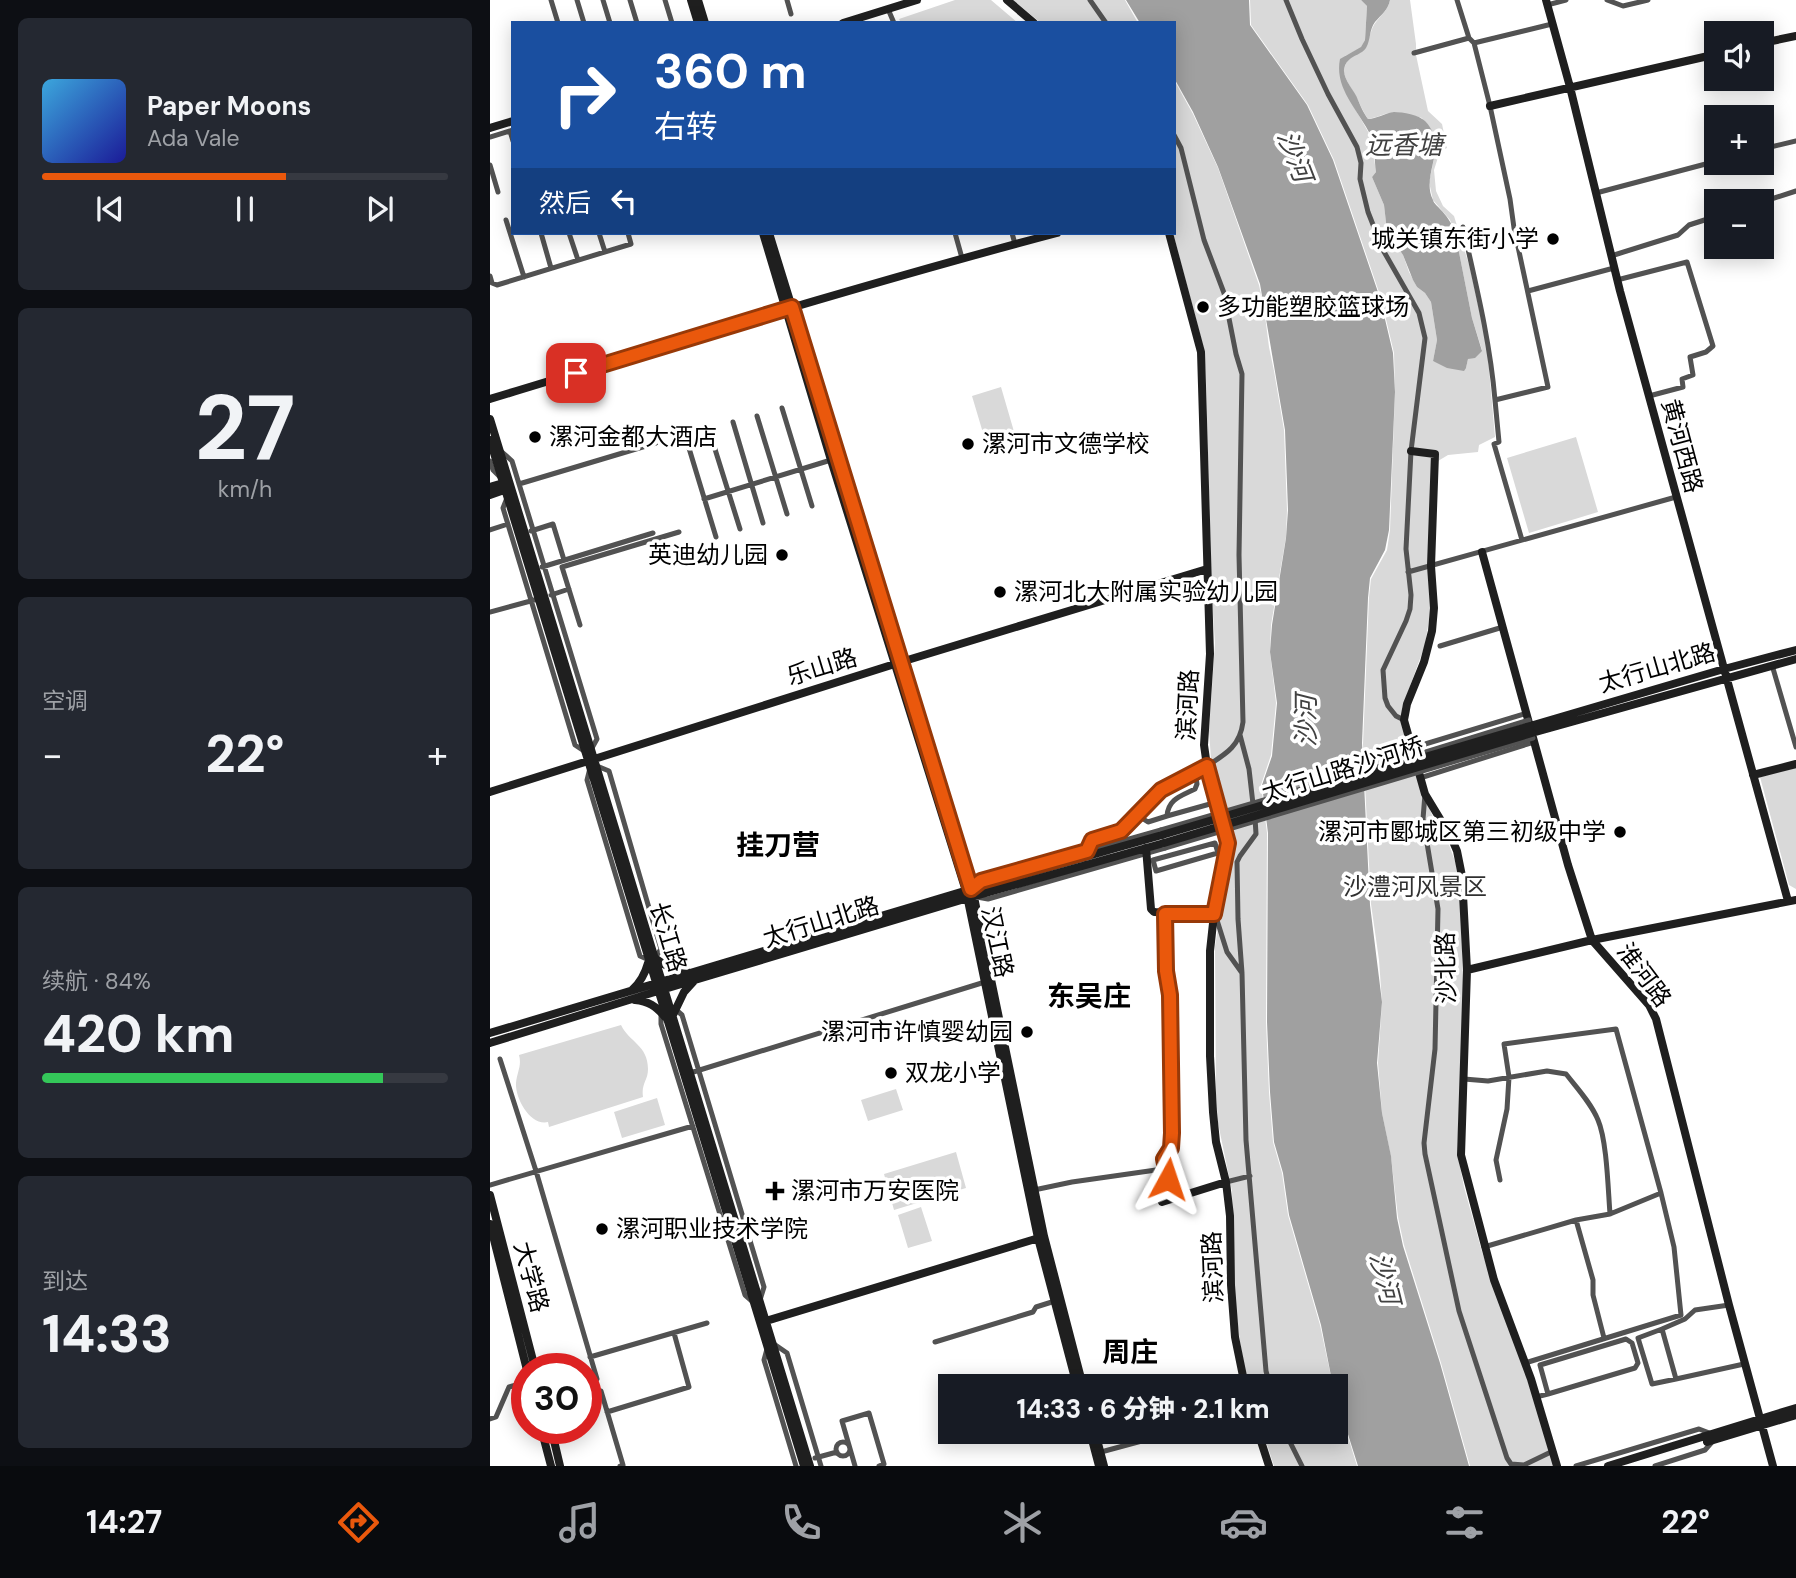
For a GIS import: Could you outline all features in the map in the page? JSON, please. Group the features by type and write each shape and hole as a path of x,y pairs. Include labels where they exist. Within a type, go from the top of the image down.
{"street":[{"path":"551,0 557,21"},
{"path":"577,0 583,21"},
{"path":"603,0 609,21"},
{"path":"630,0 636,21"},
{"path":"665,0 671,21"},
{"path":"691,0 697,21"},
{"path":"698,0 704,21"},
{"path":"787,0 791,14"},
{"path":"849,21 917,0"},
{"path":"1007,0 1032,21"},
{"path":"1090,0 1105,21"},
{"path":"1286,0 1328,94 1357,147 1361,163 1360,179 1368,212 1383,250 1419,313 1424,338 1411,451 1406,549 1410,610 1383,670 1388,706 1404,720 1424,662 1432,631 1434,608 1432,566 1435,454 1411,451"},
{"path":"1457,0 1490,106 1548,387 1495,400"},
{"path":"1546,2 1566,0"},
{"path":"1607,0 1623,6 1647,0"},
{"name":"黄河西路","path":"1546,2 1676,496 1753,775 1792,901"},
{"path":"1414,53 1552,24"},
{"path":"1774,41 1796,36"},
{"path":"1490,106 1704,57"},
{"path":"490,128 511,122"},
{"path":"490,137 511,130"},
{"path":"1086,854 1092,840 1121,831 1161,790 1228,754 1240,736 1243,722 1239,555 1242,374 1224,293 1204,240 1181,148 1176,139"},
{"path":"1774,146 1796,141"},
{"path":"1596,192 1704,164"},
{"path":"490,165 498,192"},
{"path":"1774,198 1796,191"},
{"path":"506,220 524,277"},
{"path":"1611,256 1678,235 1689,225 1704,220"},
{"path":"1463,227 1489,346 1499,442 1494,444 1522,540"},
{"path":"542,235 551,268"},
{"path":"570,235 578,260"},
{"path":"600,235 605,252"},
{"path":"490,276 492,282 497,285 631,244 629,235"},
{"name":"汉江路","path":"764,235 789,308 970,894 1034,1190 1041,1237 1080,1374"},
{"name":"汉江路","path":"770,235 831,460 898,663"},
{"path":"956,235 962,258"},
{"path":"1013,235 1015,244"},
{"path":"490,399 789,308 1049,235"},
{"name":"滨河路","path":"1170,235 1201,352 1209,676 1204,745 1228,850 1214,914 1210,951 1209,1026 1213,1112 1230,1216 1235,1337 1243,1374"},
{"path":"1617,280 1687,262 1713,346 1706,352 1690,357 1693,374 1682,379 1683,387 1649,396"},
{"path":"1528,291 1614,268"},
{"path":"782,408 812,506"},
{"path":"757,416 787,514"},
{"name":"长江路","path":"490,419 508,486 511,523 542,597 757,1301"},
{"path":"733,422 763,523"},
{"path":"709,430 740,529"},
{"path":"685,435 716,537"},
{"name":"长江路","path":"490,440 529,531 542,569 542,597"},
{"path":"490,495 508,486 656,443"},
{"path":"704,499 831,460"},
{"path":"490,461 493,470 508,486"},
{"path":"490,487 508,486"},
{"path":"1408,572 1676,496"},
{"path":"490,530 511,523"},
{"path":"529,531 553,524 580,625"},
{"path":"542,569 679,532"},
{"path":"563,564 653,534"},
{"name":"淮河路","path":"1482,552 1568,864 1592,940 1649,1005 1656,1018 1744,1364 1773,1466"},
{"name":"乐山路","path":"490,792 592,764 898,663 1207,569"},
{"path":"490,612 569,589"},
{"path":"542,597 597,739 588,749"},
{"path":"1440,646 1503,627"},
{"name":"太行山北路","path":"1531,729 1796,650"},
{"name":"太行山北路","path":"1725,673 1796,659"},
{"path":"1772,665 1796,747"},
{"name":"沙北路","path":"1404,720 1425,794 1451,837 1460,863 1467,970 1461,1155 1494,1280 1525,1363 1558,1466"},
{"path":"1412,748 1531,729"},
{"path":"1420,778 1531,729"},
{"name":"太行山路沙河桥","path":"1163,839 1531,729"},
{"path":"1240,736 1249,769 1256,834 1237,862 1238,919 1246,1140 1267,1374"},
{"path":"592,764 587,780 639,956 694,976 661,1024 745,1295 757,1301"},
{"path":"1753,775 1796,764"},
{"path":"1167,816 1168,806 1174,800 1195,789 1195,772"},
{"path":"1188,793 1193,809"},
{"path":"1425,794 1423,819 1438,909 1435,1049 1423,1143 1425,1154 1459,1311 1507,1458 1510,1464 1524,1465 1553,1451"},
{"path":"1137,815 1148,822 1210,804"},
{"name":"太行山北路","path":"970,894 1146,851 1163,839"},
{"name":"太行山北路","path":"490,1043 631,995 970,894 1086,854 1163,839"},
{"path":"1218,853 1215,842 1153,860 1156,871 1218,853 1228,850"},
{"path":"1146,851 1151,909 1165,914 1214,914 1227,950 1242,973"},
{"name":"汉江路","path":"970,894 985,982 1055,1301 1074,1374"},
{"path":"1467,970 1592,940 1792,901"},
{"path":"1165,914 1166,971 1170,995 1172,1133 1171,1148 1164,1159 1172,1199"},
{"path":"1210,951 1227,950"},
{"path":"652,959 631,995 668,1012"},
{"path":"694,1072 985,982"},
{"name":"太行山北路","path":"490,1033 631,995"},
{"name":"长江路","path":"668,1012 694,1072 763,1322 808,1464"},
{"path":"1500,1180 1496,1160 1507,1109 1509,1077 1504,1044 1616,1028 1674,1247 1681,1315 1525,1363"},
{"path":"500,1059 589,1353"},
{"path":"1464,1079 1488,1081 1547,1071 1566,1074 1588,1101 1599,1121 1610,1214"},
{"path":"492,1185 692,1126"},
{"path":"1034,1190 1156,1170"},
{"path":"1162,1202 1250,1176"},
{"path":"1484,1247 1576,1220 1610,1214 1661,1194"},
{"name":"大学路","path":"490,1195 531,1353"},
{"path":"1576,1220 1593,1280 1593,1295 1604,1338"},
{"name":"大学路","path":"490,1224 522,1353"},
{"path":"763,1322 1041,1237"},
{"path":"935,1342 1033,1312 1036,1307 1055,1301"},
{"path":"1729,1305 1695,1310 1685,1319 1638,1338 1652,1384 1744,1364"},
{"path":"602,1354 707,1324"},
{"path":"1662,1329 1676,1379"},
{"path":"607,1412 689,1387 674,1333"},
{"path":"1536,1397 1548,1394 1635,1368 1637,1363 1632,1343 1626,1339 1540,1365 1548,1394"},
{"path":"796,1466 764,1360 770,1345 787,1353 821,1466"},
{"path":"490,1419 496,1417 511,1386"},
{"path":"602,1394 623,1465 620,1466"},
{"path":"1608,1466 1713,1437 1796,1408"},
{"path":"855,1466 842,1421 869,1413 884,1464 879,1466"},
{"path":"1760,1422 1796,1415"},
{"path":"1576,1466 1699,1429 1713,1437"},
{"path":"1655,1466 1705,1450 1713,1437"},
{"path":"1627,1466 1702,1440"},
{"path":"545,1444 551,1466"},
{"path":"555,1444 560,1466"},
{"path":"1093,1444 1099,1466"},
{"path":"1099,1444 1104,1466"},
{"path":"1101,1451 1128,1444"},
{"path":"1262,1444 1269,1466"},
{"path":"1291,1444 1302,1466"},
{"path":"808,1464 818,1457 837,1452 841,1456 845,1455 849,1453 850,1447"}],"green space":[{"path":"955,0 991,0 1016,21 900,21 899,19"},
{"path":"1013,0 1125,0 1137,21 1039,21"},
{"name":"沙澧河风景区","path":"1250,0 1361,0 1367,6 1365,40 1361,48 1345,56 1345,65 1365,45 1374,24 1390,0 1410,0 1416,55 1428,111 1442,124 1447,148 1440,151 1434,170 1436,191 1443,206 1454,216 1470,268 1487,346 1495,437 1479,445 1478,452 1448,455 1433,464 1431,607 1425,645 1402,708 1413,765 1432,815 1448,842 1460,881 1463,1042 1457,1151 1464,1187 1482,1252 1555,1466 1470,1466 1398,1217 1391,1157 1382,1113 1378,1063 1382,1002 1371,904 1363,744 1371,579 1387,550 1390,530 1394,353 1381,298 1334,160 1308,105 1251,25","holes":["1344,74 1368,119 1395,113 1422,118 1435,154 1429,182 1433,200 1450,220 1455,232 1472,318 1482,350 1468,359 1466,368 1433,361 1437,340 1431,302 1417,287 1403,255 1387,231 1384,205 1372,177 1376,172 1371,137 1344,89"]},
{"path":"1176,84 1218,168 1259,285 1284,430 1286,537 1271,625 1270,652 1276,703 1271,755 1261,785 1267,833 1266,1022 1269,1092 1273,1142 1282,1173 1288,1215 1320,1325 1330,1374 1246,1374 1234,1297 1232,1191 1218,1123 1216,1094 1215,946 1235,851 1211,759 1209,731 1215,643 1204,349 1174,235 1176,235"},
{"path":"1001,387 1015,435 986,443 972,396"},
{"path":"1576,437 1598,512 1529,533 1507,458"},
{"path":"1796,767 1796,889 1789,885 1760,777"},
{"path":"621,1025 645,1054 648,1073 643,1097 549,1127 548,1122 535,1120 525,1110 516,1089 519,1055"},
{"path":"896,1089 903,1110 868,1121 861,1100"},
{"path":"657,1098 665,1125 622,1138 614,1112"},
{"path":"956,1152 966,1188 894,1210 884,1174"},
{"path":"921,1207 932,1241 908,1248 898,1215"},
{"path":"1348,1437 1357,1466 1274,1466 1267,1444 1348,1444"}],"water":[{"name":"沙河","path":"1126,0 1249,0 1250,25 1307,105 1333,160 1380,298 1393,353 1395,392 1389,530 1385,550 1370,578 1362,743 1370,905 1382,1002 1377,1063 1403,1246 1469,1466 1358,1466 1348,1434 1348,1374 1331,1374 1321,1325 1289,1215 1283,1173 1274,1142 1267,1022 1268,833 1262,785 1272,756 1277,703 1270,652 1288,510 1285,430 1260,284 1218,167 1176,82 1176,21 1139,21"},
{"name":"远香塘","path":"1361,0 1390,0 1373,25 1366,48 1345,65 1345,75 1368,119 1394,112 1406,113 1425,121 1432,131 1435,151 1430,190 1434,203 1447,217 1455,232 1472,318 1482,351 1475,358 1468,359 1464,371 1447,368 1433,361 1437,340 1431,302 1417,287 1403,255 1387,231 1384,205 1372,177 1376,172 1372,139 1340,80 1340,59 1361,47 1365,40 1367,6"}],"place":[{"name":"城关镇东街小学","path":"1553,239"},
{"name":"多功能塑胶篮球场","path":"1203,307"},
{"name":"漯河金都大酒店","path":"535,437"},
{"name":"漯河市文德学校","path":"968,444"},
{"name":"英迪幼儿园","path":"782,555"},
{"name":"漯河北大附属实验幼儿园","path":"1000,592"},
{"name":"漯河市郾城区第三初级中学","path":"1620,832"},
{"name":"漯河市许慎婴幼园","path":"1027,1032"},
{"name":"双龙小学","path":"891,1073"},
{"name":"漯河市万安医院","path":"775,1191"},
{"name":"漯河职业技术学院","path":"602,1229"}],"district":[{"name":"挂刀营","path":"778,845"},
{"name":"东吴庄","path":"1089,996"},
{"name":"周庄","path":"1130,1352"}],"route":[{"path":"576,373 792,307 971,889 981,881 1087,851 1092,840 1121,831 1161,790 1207,766 1217,796 1228,850 1214,914 1165,914 1166,971 1170,995 1172,1133 1171,1148 1164,1159 1168,1179"}]}
